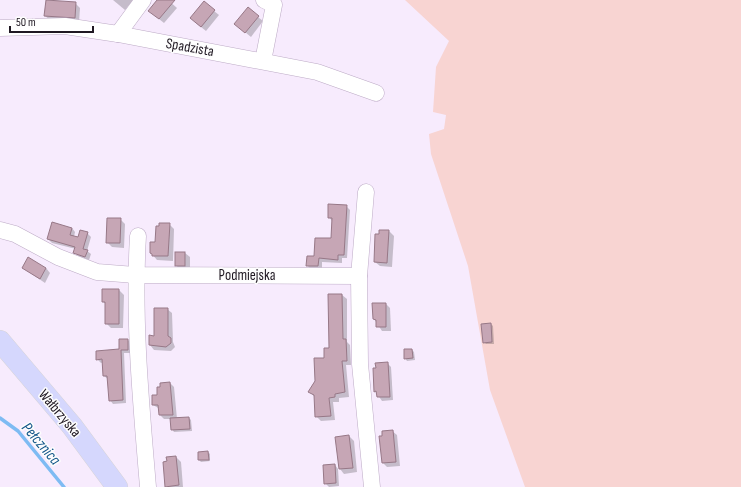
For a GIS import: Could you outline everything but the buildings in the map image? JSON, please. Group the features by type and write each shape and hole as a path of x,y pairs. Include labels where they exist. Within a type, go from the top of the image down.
{"main road":[{"name":"Wałbrzyska","path":"0,341 72,426 117,487"}],"street":[{"path":"118,34 142,0"},
{"path":"263,60 274,5 264,0"},
{"name":"Spadzista","path":"0,28 65,26 118,34 263,60 317,72 376,93"},
{"path":"366,192 359,276 360,364 372,487"},
{"name":"Podmiejska","path":"0,230 15,234 58,257 97,272 136,275 359,276"},
{"path":"138,236 136,275 137,349 148,487"}],"shaded area":[{"path":"405,0 741,0 741,487 525,487 490,390 468,266 431,154 429,134 444,129 446,115 433,112 436,67 449,41"}],"waterway":[{"name":"Pełcznica","path":"0,418 18,431 64,487"}]}
